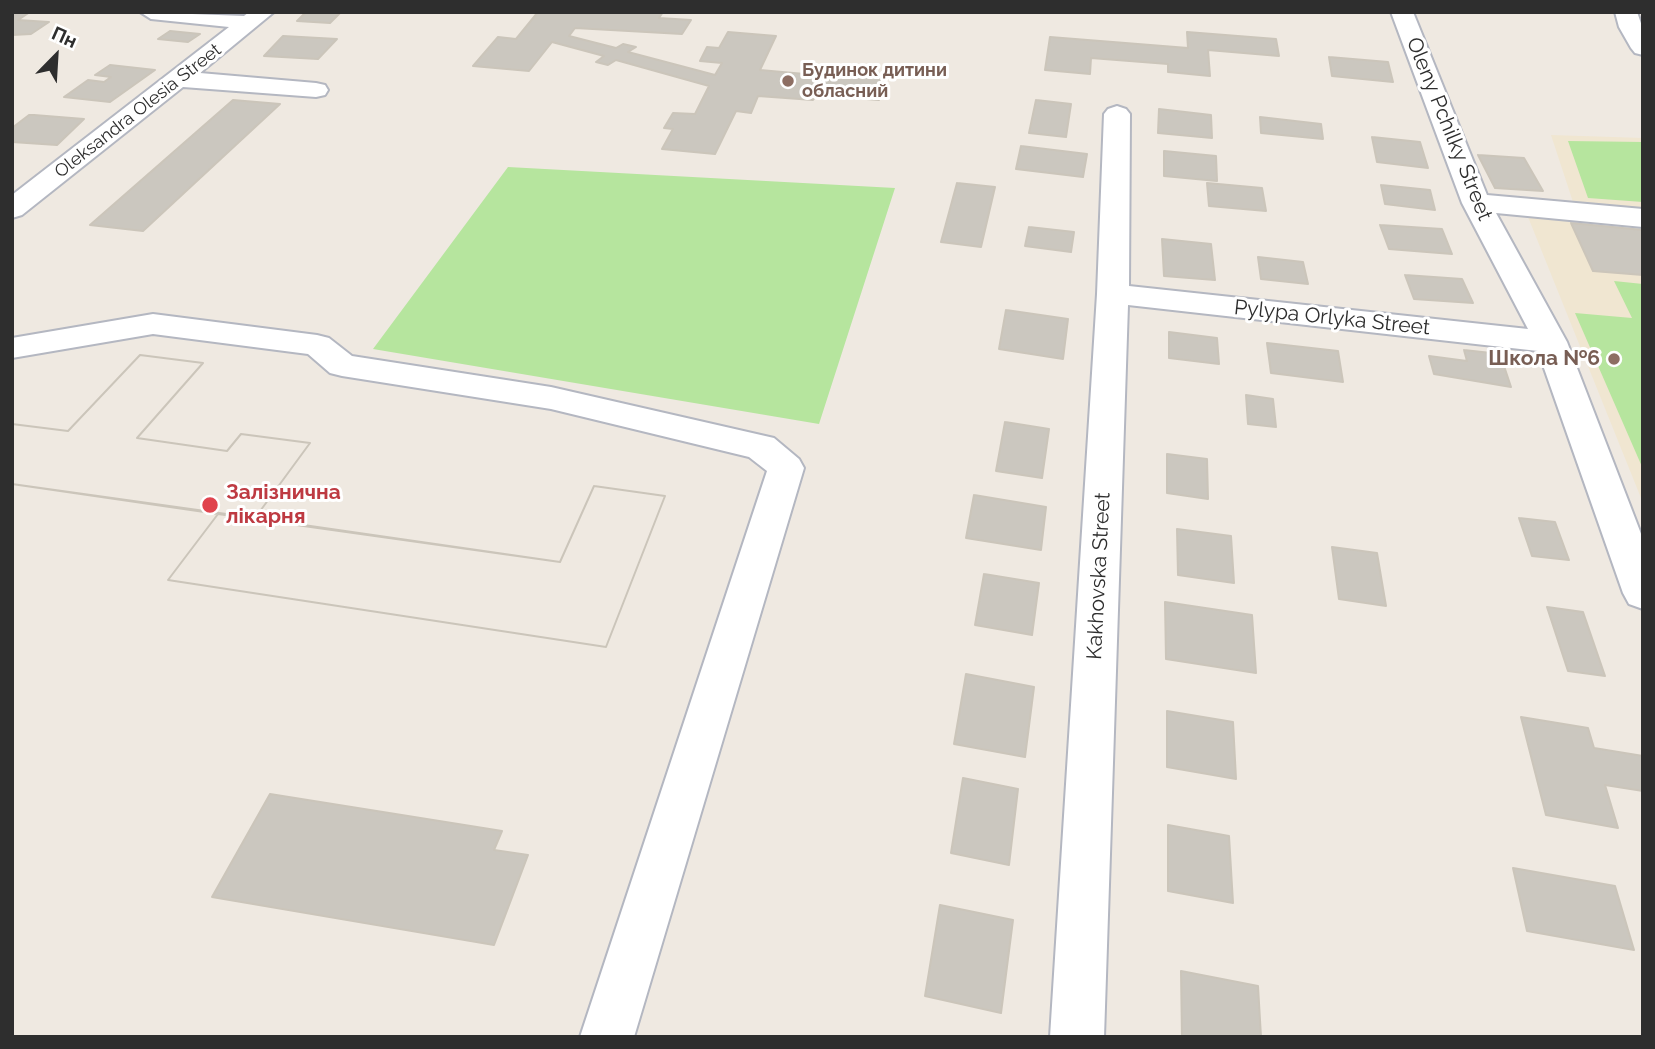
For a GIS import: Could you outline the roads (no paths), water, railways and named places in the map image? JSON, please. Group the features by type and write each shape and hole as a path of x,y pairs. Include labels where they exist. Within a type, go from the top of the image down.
{"street":[{"path":"151,12 256,17"},
{"name":"Oleny Pchilky Street","path":"1402,12 1476,202 1551,342 1643,593"},
{"path":"1626,12 1630,27 1643,48"},
{"name":"Oleksandra Olesia Street","path":"12,209 181,79 256,17"},
{"path":"181,79 316,90"},
{"name":"Kakhovska Street","path":"1077,1037 1112,294 1117,114"},
{"path":"1476,202 1643,218"},
{"name":"Pylypa Orlyka Street","path":"1112,294 1551,342"},
{"path":"12,348 153,324 317,345 342,365 551,398 761,447 786,468 607,1037"}],"place":[{"name":"Будинок дитини обласний","path":"788,81"},
{"name":"Школа №6","path":"1614,359"},
{"name":"Залізнична лікарня","path":"210,505"}]}
